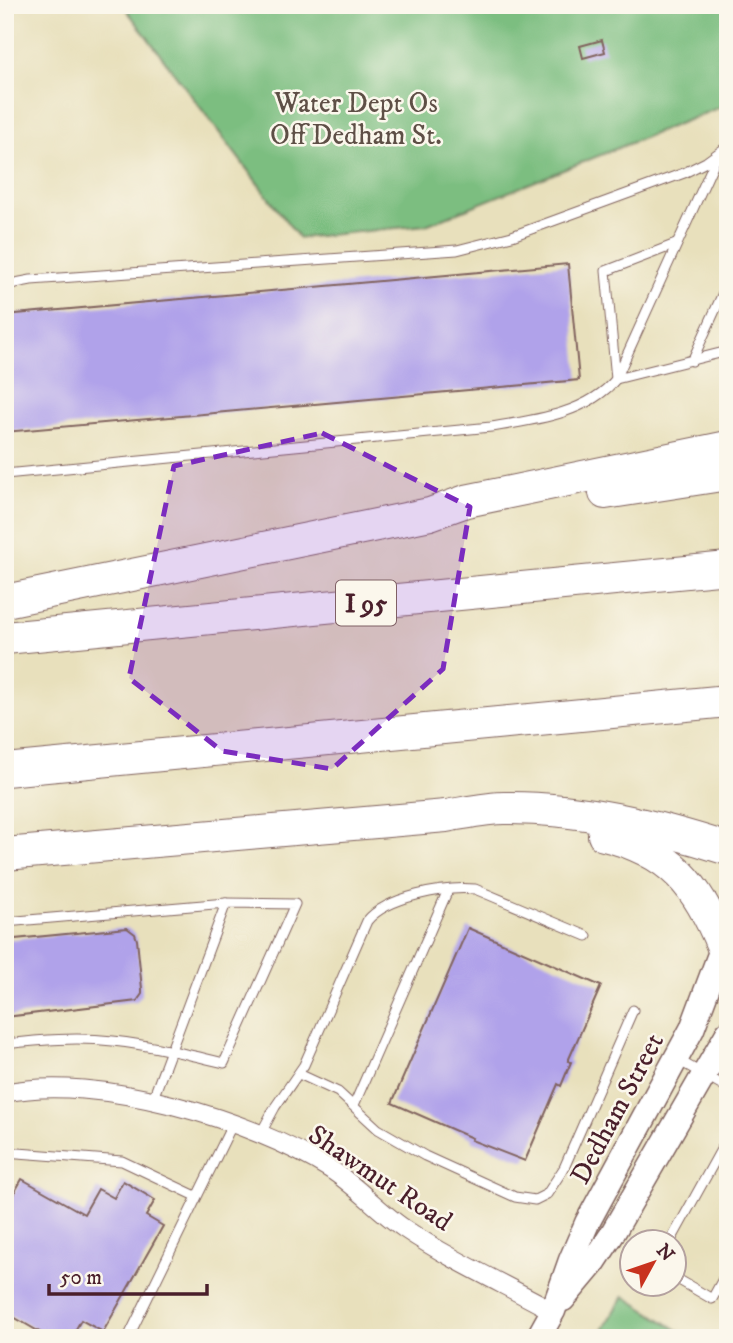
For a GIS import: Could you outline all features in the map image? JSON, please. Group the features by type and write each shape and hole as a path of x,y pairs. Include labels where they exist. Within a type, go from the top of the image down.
{"highway":[{"path":"5,601 430,514 466,501 728,447"},
{"path":"430,514 470,513 728,474"},
{"name":"I 95","path":"5,638 728,568"},
{"path":"5,770 728,701"},
{"path":"5,854 446,816 502,808 570,813 646,826 728,849"},
{"path":"446,816 502,825 597,834 647,849 672,866 693,888 725,940"}],"main road":[{"name":"Dedham Street","path":"553,1311 587,1223 692,1028 725,940"},
{"name":"Dedham Street","path":"538,1338 553,1311 603,1248 728,1033"}],"street":[{"name":"Shawmut Road","path":"5,1093 79,1089 152,1101 261,1133 298,1150 331,1170 412,1234 553,1311"}],"lane":[{"path":"5,285 32,280 457,250 483,245 684,173 728,146"},
{"path":"5,474 501,425 530,420 590,402 607,390 616,379 718,154"},
{"path":"616,379 606,271 676,244"},
{"path":"692,361 728,282"},
{"path":"616,379 728,351"},
{"path":"261,1133 281,1097 299,1074 367,921 378,910 411,897 466,888 483,892 587,936"},
{"path":"354,1105 448,890"},
{"path":"152,1101 226,903"},
{"path":"5,922 226,903 295,904 224,1063 112,1041 44,1040 5,1044"},
{"path":"299,1074 338,1092 378,1129 431,1159 515,1197 535,1200 547,1194 565,1168 633,1010"},
{"path":"677,1060 728,1088"},
{"path":"128,1338 195,1196 233,1123"},
{"path":"677,1228 728,1137"},
{"path":"5,1152 122,1161 195,1196"},
{"path":"688,1285 712,1299 728,1269"},
{"path":"5,1335 11,1338"}],"highlighted area":[{"path":"322,433 470,507 443,669 332,769 222,751 129,678 174,466"}],"green space":[{"name":"Water Dept Os Off Dedham St.","path":"123,5 728,5 728,104 426,225 299,238"},
{"path":"623,1298 627,1298 690,1338 598,1338"}],"building":[{"path":"602,40 605,52 583,58 580,46"},
{"path":"568,264 579,380 5,432 5,315"},
{"path":"127,928 135,934 137,940 142,994 137,1001 5,1017 5,940"},
{"path":"468,928 601,986 568,1061 571,1062 561,1086 558,1084 525,1161 471,1140 472,1138 392,1103"},
{"path":"22,1179 84,1214 98,1189 114,1198 123,1181 155,1200 146,1216 163,1226 103,1332 81,1320 71,1338 50,1338 5,1312 5,1209"}]}
